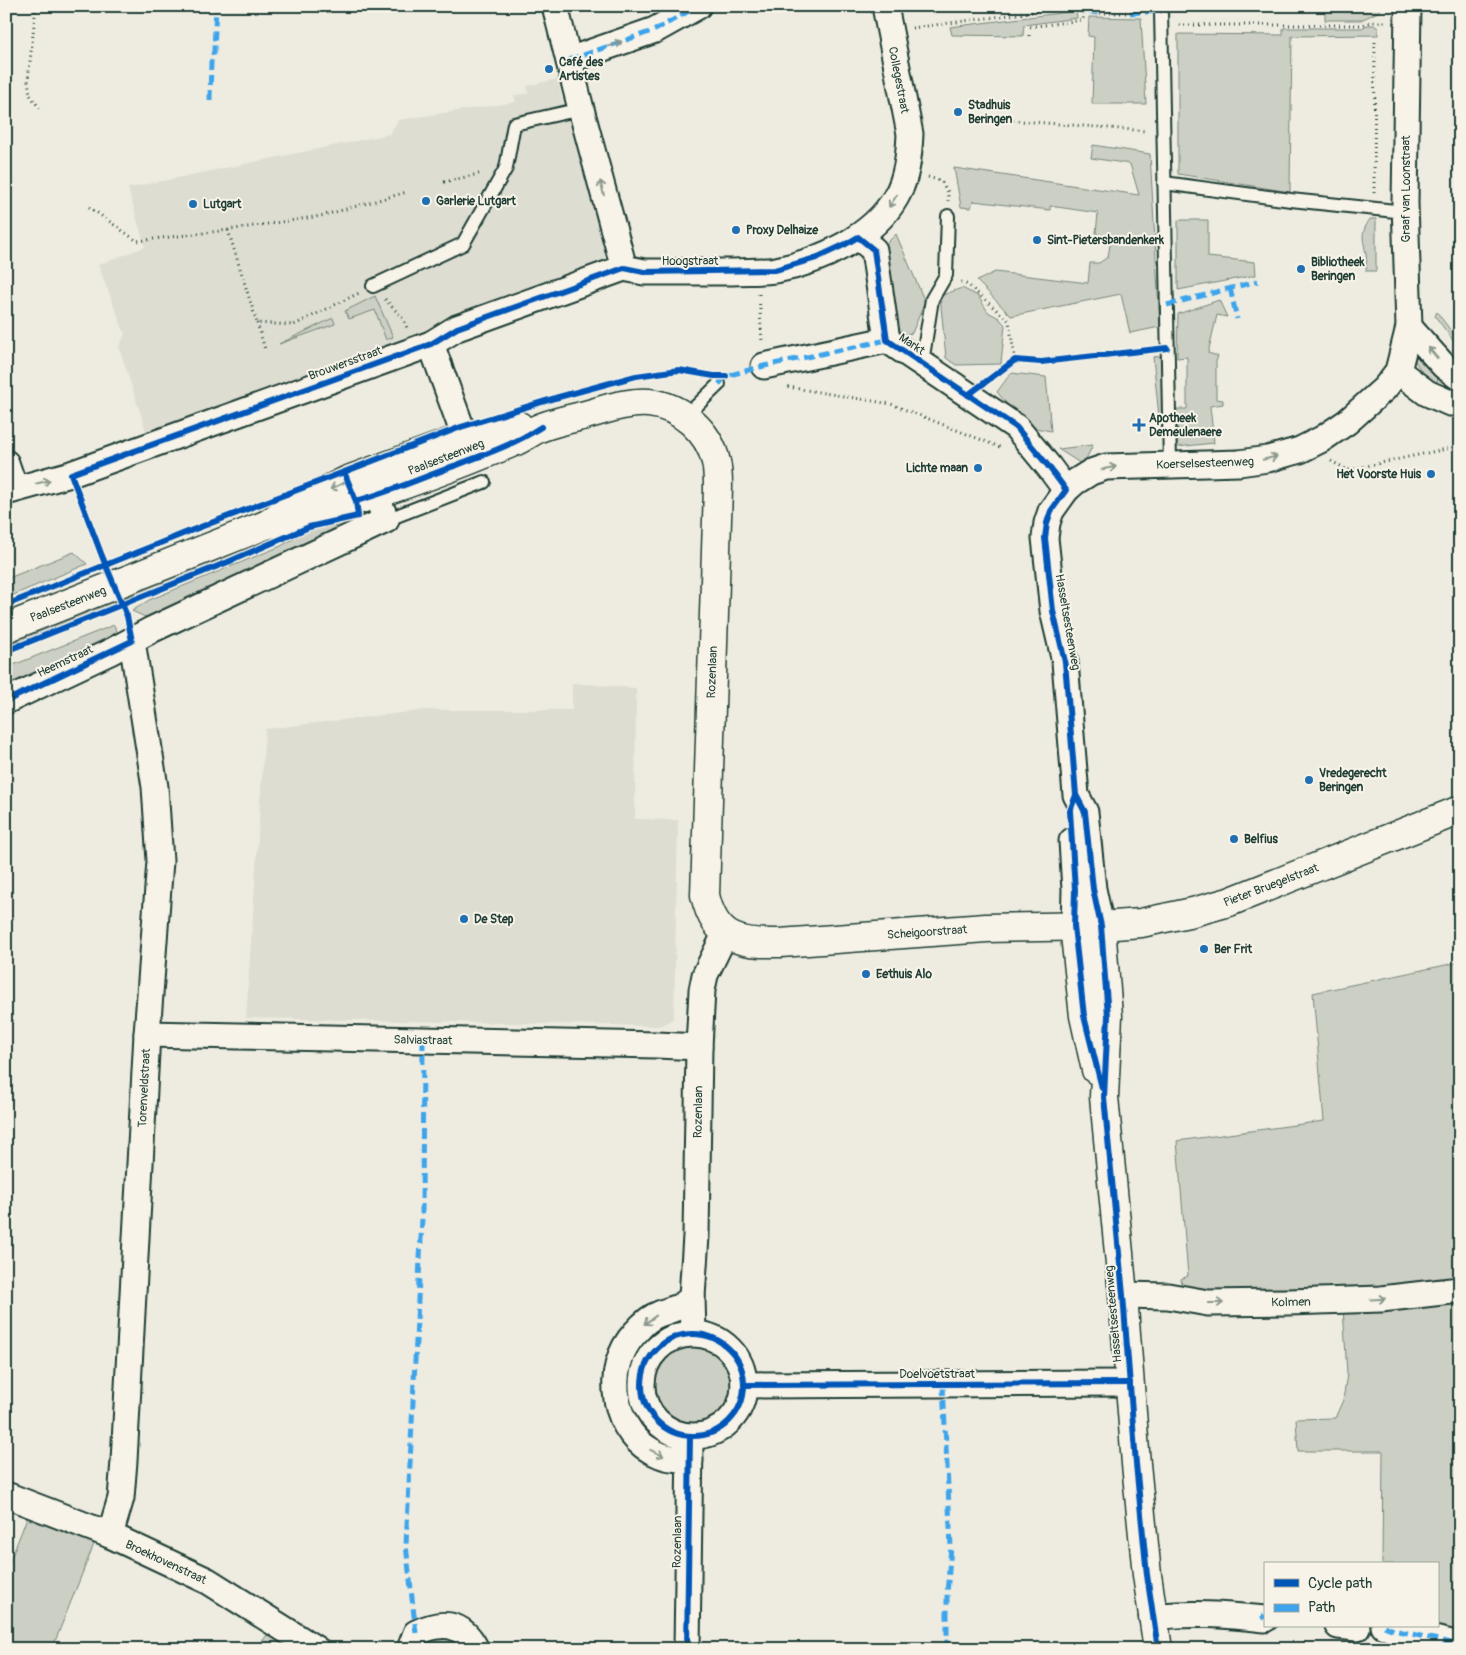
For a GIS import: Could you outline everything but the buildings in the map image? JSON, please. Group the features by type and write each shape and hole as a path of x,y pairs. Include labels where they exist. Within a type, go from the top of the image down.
{"street":[{"path":"555,6 624,268"},
{"path":"569,60 655,30 698,6"},
{"name":"Collegestraat","path":"858,236 882,216 896,197 902,183 909,155 910,134 885,6"},
{"name":"Graaf van Loonstraat","path":"1398,371 1409,327 1405,212 1408,6"},
{"path":"757,271 775,270 816,258 846,244 858,236"},
{"name":"Markt","path":"858,236 874,250 887,340"},
{"name":"Hoogstraat","path":"624,268 644,272 757,271"},
{"name":"Brouwersstraat","path":"11,491 71,474 431,344 457,328 624,268"},
{"path":"1409,327 1444,366 1460,378"},
{"name":"Markt","path":"764,366 887,340 1016,427 1066,490"},
{"path":"431,344 474,459"},
{"path":"1398,371 1427,393 1450,403 1460,400"},
{"name":"Koerselsesteenweg","path":"1066,490 1092,472 1106,467 1239,463 1268,459 1304,447 1322,439 1346,422 1385,388 1398,371"},
{"name":"Paalsesteenweg","path":"6,628 268,524 287,510 348,480 377,496 474,459 525,437 540,427 635,403 660,405 676,411 685,417"},
{"name":"Rozenlaan","path":"685,417 706,437 717,463 718,498 705,895 714,921 740,941 754,944 780,943"},
{"path":"6,463 11,491"},
{"name":"Hasseltsesteenweg","path":"1066,490 1051,511 1045,538 1052,611 1066,662 1076,794 1085,812 1094,889 1101,926 1108,1016 1104,1097 1123,1295 1136,1464 1152,1617 1158,1649"},
{"name":"Heemstraat","path":"6,701 132,641 377,496"},
{"name":"Torenveldstraat","path":"110,1535 121,1498 124,1461 147,1034 160,861 155,787 132,641"},
{"name":"Hasseltsesteenweg","path":"1076,794 1070,810 1075,890 1074,926 1084,1016 1104,1097"},
{"name":"Pieter Bruegelstraat","path":"1074,926 1141,923 1229,902 1460,810"},
{"name":"Scheigoorstraat","path":"780,943 986,928 1074,926"},
{"name":"Rozenlaan","path":"693,1333 692,1297 696,1236 699,1047 705,975 726,932"},
{"name":"Salviastraat","path":"147,1034 699,1047"},
{"name":"Kolmen","path":"1123,1295 1168,1296 1208,1303 1288,1302 1381,1299 1460,1290"},
{"path":"690,1460 659,1455 633,1436 623,1421 616,1390 616,1376 622,1351 632,1336 646,1322 658,1314 681,1307 692,1297"},
{"path":"693,1333 709,1336 723,1343 735,1355 742,1369 744,1385 742,1399 737,1411 728,1422 717,1430 704,1435 690,1436 675,1432 661,1424 651,1413 644,1398 642,1383 645,1368 652,1354 664,1343 678,1336 693,1333"},
{"name":"Doelvoetstraat","path":"744,1385 1130,1383"},
{"name":"Rozenlaan","path":"687,1649 690,1436"},
{"name":"Broekhovenstraat","path":"6,1495 110,1535 208,1581 316,1649"},
{"path":"1152,1617 1177,1614 1221,1614 1264,1619"},
{"path":"410,1649 416,1633 428,1627 443,1625 455,1627 464,1632 476,1649"},
{"path":"1389,1628 1460,1645"}],"lane":[{"path":"1161,11 1170,464"},
{"path":"374,286 463,244 506,168 514,124 581,108"},
{"path":"1164,183 1291,200 1405,212"},
{"path":"922,364 932,299 946,275 948,216"},
{"path":"685,417 719,384"}],"path":[{"path":"36,6 28,80 30,95 40,109"},
{"path":"890,31 1016,15 1059,7"},
{"path":"1029,36 1029,28 1083,20 1084,10"},
{"path":"1100,13 1130,13"},
{"path":"1161,25 1362,25 1371,22"},
{"path":"1374,208 1375,38"},
{"path":"1375,112 1382,112"},
{"path":"983,118 1163,132"},
{"path":"444,182 506,168"},
{"path":"941,181 948,192"},
{"path":"89,207 137,241 321,216 407,192"},
{"path":"228,230 265,350"},
{"path":"757,271 764,366"},
{"path":"946,275 968,285 1009,321 1015,360"},
{"path":"257,323 294,325 374,286 404,320 406,326"},
{"path":"968,395 1015,360 1040,362 1167,348"},
{"path":"784,386 891,404 1005,449"},
{"path":"1304,447 1348,470 1460,446"}],"shaded area":[{"path":"1339,6 1380,6 1380,11 1361,20 1325,20 1325,11 1338,11"},
{"path":"1076,11 1077,18 1024,25 1023,36 952,35 950,27"},
{"path":"1089,17 1141,18 1146,104 1092,104 1094,37 1088,36"},
{"path":"1367,25 1374,25 1378,28 1378,35 1292,36 1290,192 1178,174 1178,34 1283,35 1283,28 1362,28"},
{"name":"Lutgart","path":"557,79 566,114 574,113 610,261 246,404 244,398 169,424 170,430 163,432 161,426 146,431 119,347 125,334 98,265 145,247 128,188 390,134 398,120 516,102 514,95 528,94 527,86"},
{"path":"1093,145 1150,154 1160,327 1130,333 1121,294 1011,316 977,281 995,272 1088,283 1090,263 1099,263 1108,257 1110,245 1104,236 1096,234 1098,213 1050,206 1050,210 973,201 971,208 961,207 954,168 1139,195 1130,164 1091,158"},
{"path":"1370,219 1376,219 1376,271 1366,271 1363,236"},
{"path":"1178,220 1208,220 1208,257 1255,262 1256,275 1178,290"},
{"path":"896,234 925,302 912,333 897,336 884,246"},
{"path":"962,288 978,296 988,312 999,318 1005,325 1001,364 956,365 946,358 940,296"},
{"path":"375,296 393,337 386,340 375,310 349,319 345,311"},
{"path":"1219,300 1227,317 1217,315 1208,353 1218,356 1216,362 1216,399 1223,400 1223,404 1210,406 1214,443 1177,447 1177,409 1187,409 1187,357 1177,358 1178,314"},
{"path":"1437,312 1459,342 1458,347 1435,316"},
{"path":"333,318 335,324 279,344"},
{"path":"1419,347 1439,376 1436,385 1424,376 1414,359"},
{"path":"1161,356 1165,427 1160,427 1153,357"},
{"path":"1011,373 1046,377 1051,431 1025,426 997,392"},
{"path":"1093,445 1083,465 1058,449"},
{"path":"338,526 340,529 159,615 145,617 132,611 149,600 281,546 312,528"},
{"path":"273,535 275,539 6,646 6,642"},
{"path":"74,552 87,564 6,598 6,579"},
{"path":"114,625 119,637 6,688 6,668"},
{"name":"De Step","path":"572,683 636,688 635,819 678,820 674,1017 663,1025 655,1026 246,1018 265,729 426,710 572,710"},
{"path":"1460,962 1460,1282 1201,1297 1182,1289 1181,1279 1188,1276 1177,1141 1324,1121 1313,993"},
{"path":"1460,1296 1460,1600 1455,1636 1418,1628 1438,1628 1438,1562 1382,1562 1383,1451 1298,1451 1296,1419 1335,1418 1343,1400 1347,1374 1343,1307"},
{"path":"667,1324 667,1329 652,1340 641,1353 635,1367 632,1382 634,1398 639,1413 649,1426 663,1438 664,1443 647,1435 627,1400 628,1367 638,1346 656,1328"},
{"path":"693,1345 708,1348 721,1357 730,1370 733,1385 730,1400 721,1413 708,1422 693,1425 678,1422 665,1413 656,1400 653,1385 656,1370 665,1357 678,1348"},
{"path":"29,1513 96,1539 52,1649 6,1649 6,1571"},
{"path":"271,1630 294,1649 256,1649"},
{"path":"444,1633 467,1649 420,1649 425,1642"}],"marked path":[{"path":"210,100 216,6"},
{"path":"569,60 655,30 698,6"},
{"path":"1058,8 1100,13"},
{"path":"1130,13 1161,11"},
{"path":"1167,305 1258,281"},
{"path":"1230,288 1237,319"},
{"path":"719,384 726,376 764,366 887,340 890,342"},
{"path":"416,1633 406,1545 422,1218 423,1040"},
{"path":"943,1385 951,1547 947,1593 947,1649"},
{"path":"1389,1628 1460,1645"}],"cycle path":[{"path":"6,701 132,641 127,616 71,474 431,344 457,328 624,268 644,272 775,270 816,258 858,237 874,250 887,340 1016,427 1066,490 1051,511 1045,538 1053,611 1065,662 1076,795 1085,812 1093,889 1101,926 1108,1016 1104,1097 1123,1295 1136,1464 1147,1575 1158,1649"},
{"path":"968,395 1015,360 1041,362 1167,348"},
{"path":"6,651 228,562 309,527 358,516 356,501 344,472 461,427 555,398 636,376 679,370 714,376 726,376"},
{"path":"356,501 495,451 541,427"},
{"path":"6,605 344,472"},
{"path":"1076,795 1070,811 1075,890 1074,926 1084,1016 1102,1088"},
{"path":"693,1334 712,1338 729,1349 740,1366 744,1385 740,1404 729,1421 712,1432 693,1436 674,1432 657,1421 646,1404 642,1385 646,1366 657,1349 674,1338 693,1334"},
{"path":"744,1385 1130,1383"},
{"path":"687,1649 690,1436"}],"place":[{"name":"Café des Artistes","path":"549,69"},
{"name":"Stadhuis Beringen","path":"958,112"},
{"name":"Garlerie Lutgart","path":"426,201"},
{"name":"Lutgart","path":"193,204"},
{"name":"Proxy Delhaize","path":"736,230"},
{"name":"Sint-Pietersbandenkerk","path":"1037,240"},
{"name":"Bibliotheek Beringen","path":"1301,269"},
{"name":"Apotheek Demeulenaere","path":"1139,425"},
{"name":"Lichte maan","path":"978,468"},
{"name":"Het Voorste Huis","path":"1431,474"},
{"name":"Vredegerecht Beringen","path":"1309,780"},
{"name":"Belfius","path":"1234,839"},
{"name":"De Step","path":"464,919"},
{"name":"Ber Frit","path":"1204,949"},
{"name":"Eethuis Alo","path":"866,974"}]}
